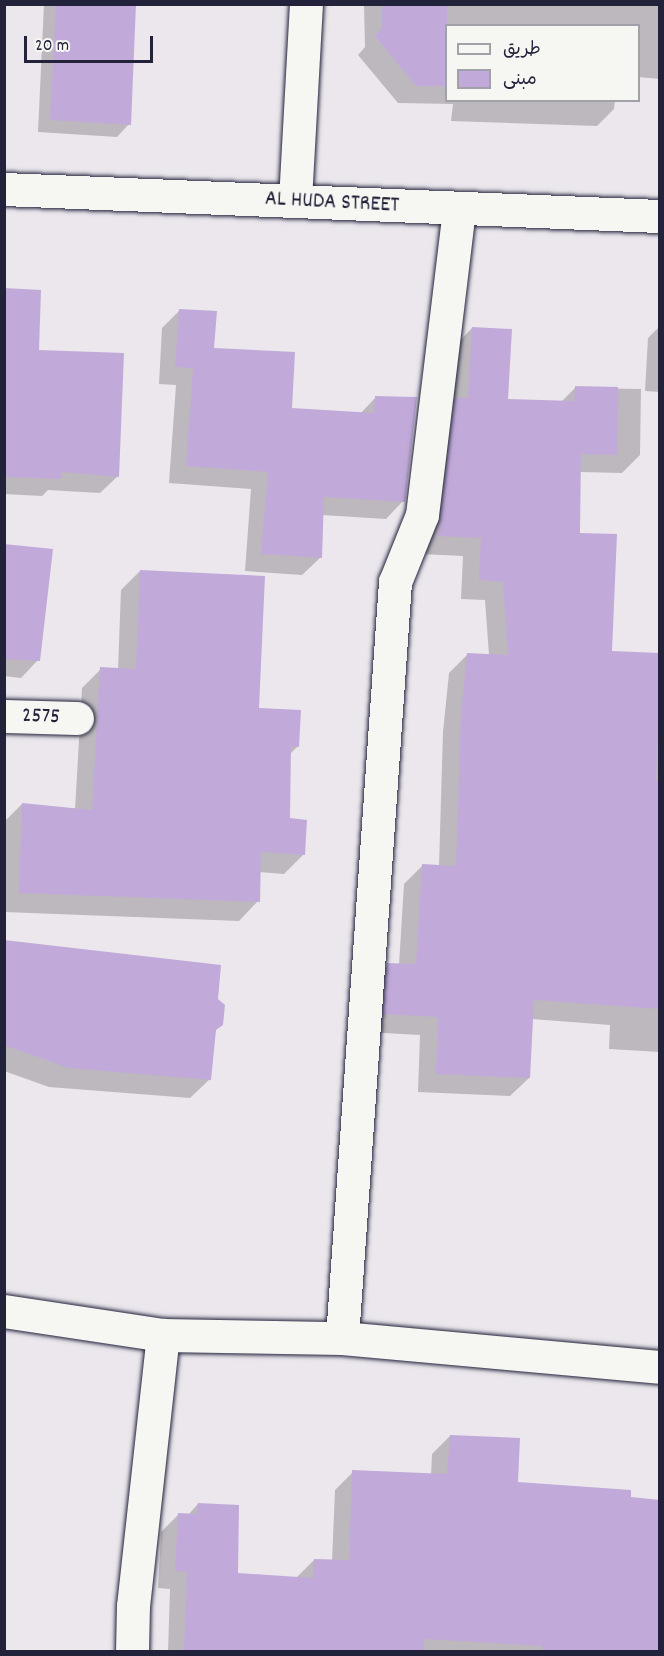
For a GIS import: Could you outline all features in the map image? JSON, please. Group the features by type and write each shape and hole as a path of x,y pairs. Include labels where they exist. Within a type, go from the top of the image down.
{"street":[{"path":"295,200 306,4"},
{"name":"AL HUDA STREET","path":"4,189 660,216"},
{"path":"342,1338 395,582 422,515 459,209"},
{"name":"2575","path":"4,716 77,718"},
{"path":"4,1311 163,1335 342,1338 660,1367"},
{"path":"132,1652 133,1606 163,1335"}],"building":[{"path":"56,4 136,4 131,125 50,120"},
{"path":"382,4 447,4 445,86 416,86 375,36 382,28"},
{"path":"4,288 41,290 39,350 124,353 119,477 62,472 61,479 4,477"},
{"path":"179,309 217,311 214,348 295,352 292,408 374,413 375,396 417,397 405,502 324,497 322,558 261,554 268,472 186,466 193,368 175,367"},
{"path":"472,327 512,329 508,399 574,401 575,386 618,387 617,455 581,454 580,533 617,534 612,651 660,653 656,781 660,781 660,1009 534,1000 530,1078 436,1074 438,1017 383,1014 387,963 416,964 422,864 456,866 461,713 467,653 508,655 503,582 479,580 481,538 438,536 455,398 468,398"},
{"path":"4,544 53,549 40,661 4,659"},
{"path":"140,570 265,576 259,708 301,710 299,747 291,746 290,818 307,820 305,855 261,852 260,902 19,893 22,803 92,810 100,667 136,669"},
{"path":"4,940 221,965 218,999 225,1005 223,1025 216,1030 211,1080 69,1068 4,1045"},
{"path":"450,1435 520,1438 518,1482 631,1490 631,1497 660,1500 660,1652 542,1652 542,1646 424,1639 423,1652 184,1652 187,1572 175,1571 178,1513 197,1514 198,1503 239,1505 238,1573 313,1578 314,1559 349,1560 352,1470 447,1474"}]}
